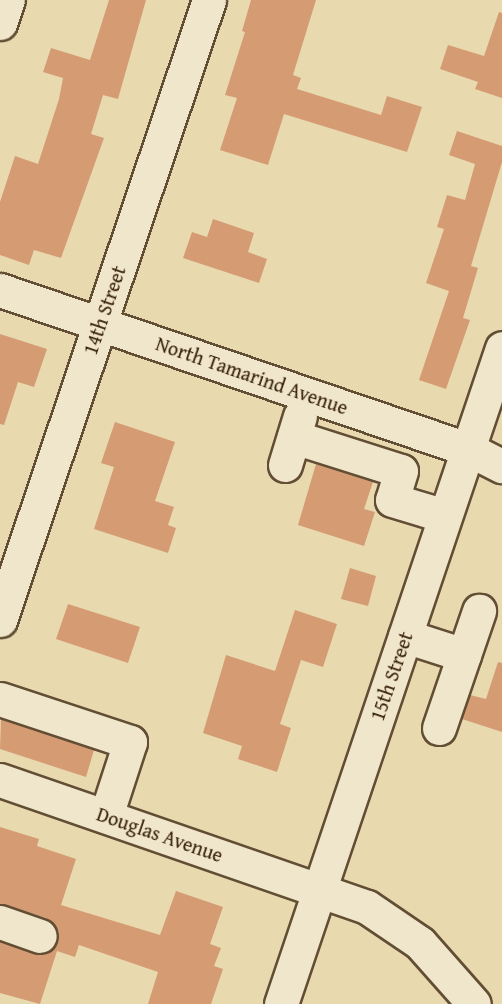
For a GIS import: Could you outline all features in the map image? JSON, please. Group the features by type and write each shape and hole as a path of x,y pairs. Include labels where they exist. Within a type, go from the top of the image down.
{"street":[{"path":"0,23 8,0"},
{"name":"14th Street","path":"0,620 209,0"},
{"name":"North Tamarind Avenue","path":"0,290 468,449 502,466"},
{"name":"15th Street","path":"281,1004 502,348"},
{"path":"307,394 289,451 401,471 392,500 445,516"},
{"path":"439,728 479,611"},
{"path":"405,636 464,655"},
{"path":"0,699 130,742 106,816"},
{"name":"Douglas Avenue","path":"0,780 320,888 366,907 401,928 441,964 474,1004"},
{"path":"0,922 40,936"}],"building":[{"path":"109,0 146,0 118,99 103,95 91,134 104,138 61,258 34,250 29,265 0,255 0,202 15,156 38,164 59,99 63,78 43,72 51,48 90,60"},
{"path":"251,0 316,0 293,75 301,78 297,89 381,115 387,96 422,107 407,152 284,114 268,165 220,150 237,98 225,95 245,32 242,31"},
{"path":"499,12 502,13 502,98 475,89 478,82 440,69 448,45 484,56"},
{"path":"457,131 502,146 502,162 471,266 478,268 463,318 470,320 446,389 419,380 449,291 426,283 444,229 437,227 447,195 465,200 475,164 449,155"},
{"path":"213,219 254,233 248,252 267,259 259,283 183,258 192,232 207,237"},
{"path":"0,334 47,349 34,387 18,382 4,425 0,424"},
{"path":"115,422 175,442 155,501 174,507 168,525 176,528 168,553 94,529 114,467 101,463"},
{"path":"316,464 373,482 364,509 375,512 364,546 298,525"},
{"path":"350,568 376,576 368,606 341,599"},
{"path":"68,604 140,627 128,663 56,639"},
{"path":"295,610 337,624 323,667 301,660 280,724 291,728 277,772 238,759 242,746 203,733 226,655 275,671"},
{"path":"498,662 502,663 502,732 462,719 470,695 486,699"},
{"path":"1,719 94,750 86,777 0,749"},
{"path":"0,827 39,839 37,846 76,859 61,905 160,935 176,891 223,907 210,944 221,948 214,966 223,969 211,1004 148,1004 158,972 79,945 75,957 57,951 40,1004 0,993 0,942 43,954 53,950 58,933 46,918 0,904"}]}
